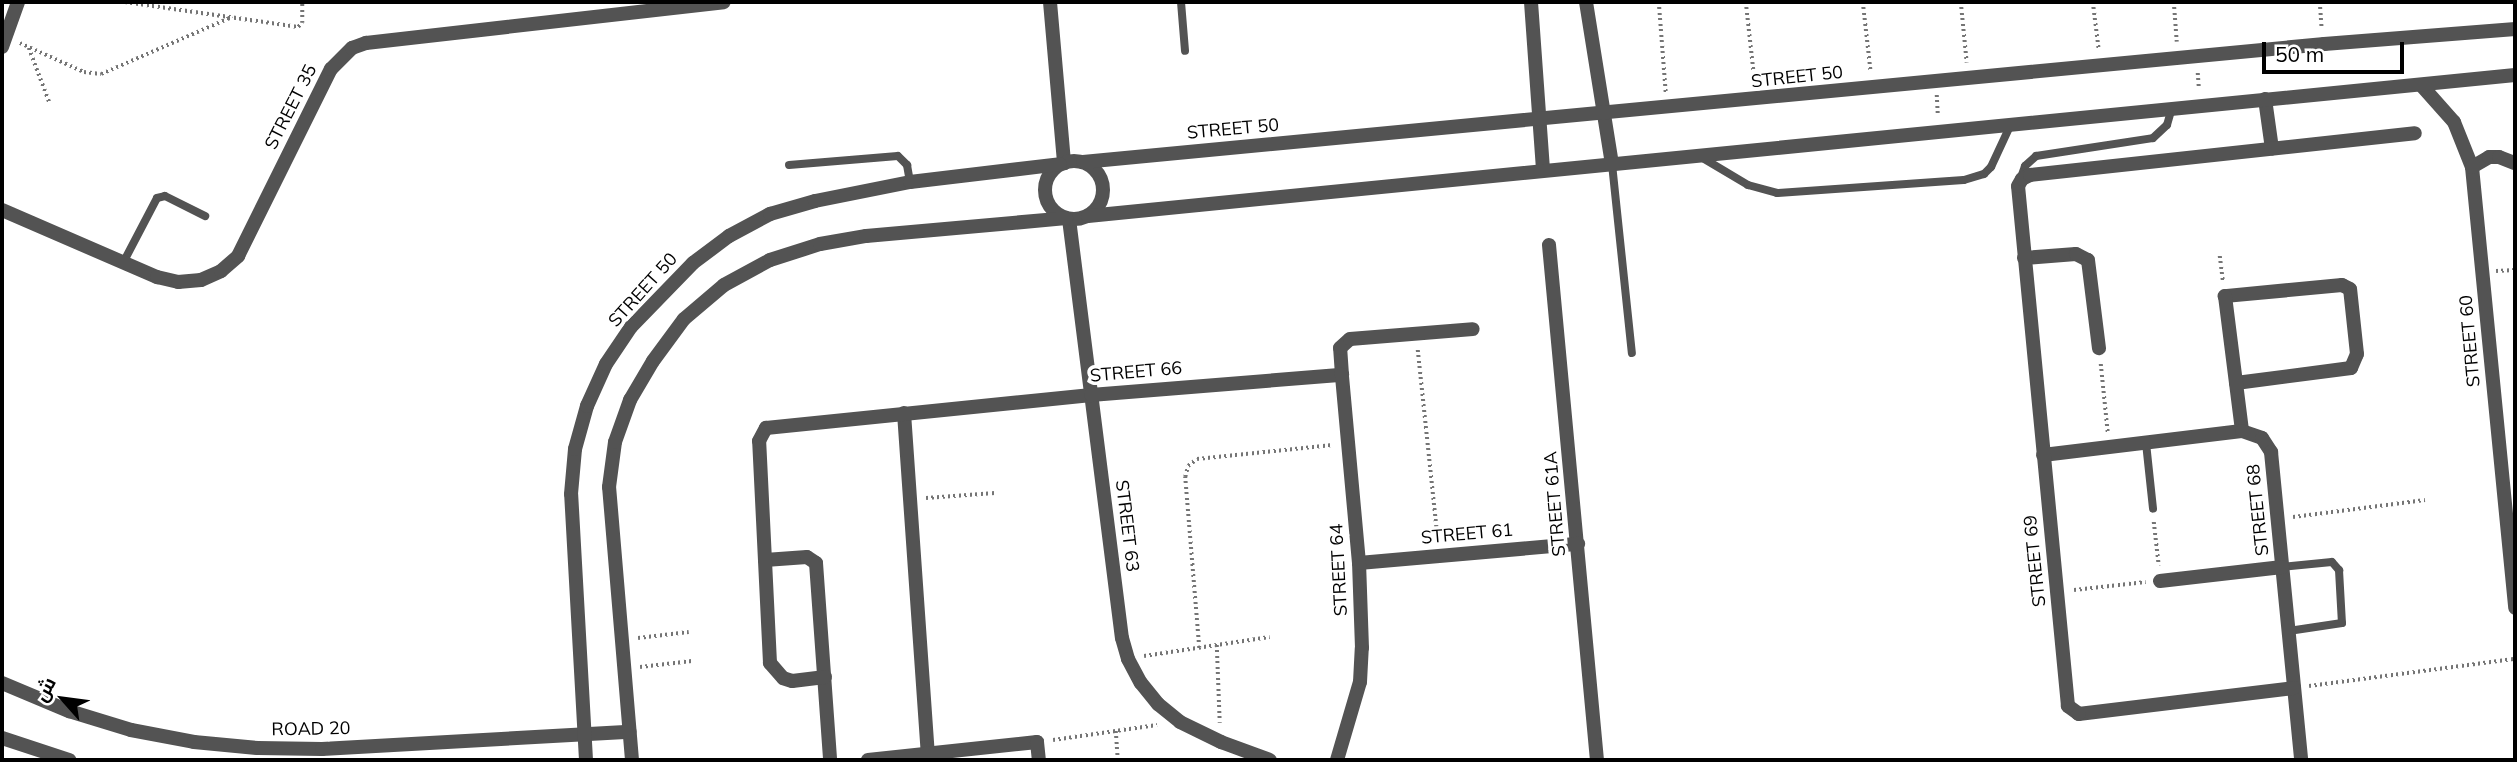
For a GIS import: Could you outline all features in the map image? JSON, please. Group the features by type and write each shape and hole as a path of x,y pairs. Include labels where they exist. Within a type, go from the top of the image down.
{"street":[{"name":"STREET 35","path":"2,211 156,277 178,282 201,280 221,271 238,256 331,69 352,48 366,43 723,2"},
{"path":"1050,2 1062,164"},
{"path":"1531,2 1543,170"},
{"path":"1587,2 1595,68 1606,115 1612,164"},
{"path":"4,42 11,7"},
{"name":"STREET 50","path":"1083,162 1606,115 2324,44 2515,29"},
{"path":"632,760 609,487 615,442 630,400 653,361 684,319 724,285 770,260 820,244 866,236 1067,219 2172,107 2421,86 2515,75"},
{"name":"STREET 60","path":"2421,86 2454,122 2472,167 2515,608"},
{"path":"2265,99 2272,149"},
{"path":"2019,182 2030,175 2415,133"},
{"path":"2472,167 2489,157 2499,157 2515,163"},
{"path":"1067,219 1052,209 1045,193 1048,177 1062,164 1083,162 1097,172 1103,187 1100,204 1088,216"},
{"name":"STREET 50","path":"586,760 571,494 575,449 587,406 606,364 631,327 693,264 729,236 770,214 815,201 910,182 1062,164"},
{"name":"STREET 69","path":"2019,182 2068,706 2076,713 2294,688"},
{"name":"STREET 63","path":"1067,219 1122,638 1128,659 1141,683 1158,704 1180,722 1221,742 1270,760"},
{"name":"STREET 61A","path":"1549,245 1597,760"},
{"path":"2024,258 2076,254 2088,260 2099,348"},
{"path":"2043,454 2242,431 2225,296 2343,285 2350,289 2357,354 2351,368 2236,383"},
{"path":"1342,375 1340,352 1346,341 1472,329"},
{"name":"STREET 66","path":"765,560 759,441 762,432 771,426 1091,395 1342,375"},
{"name":"STREET 64","path":"1337,760 1360,682 1359,563 1342,375"},
{"path":"904,413 928,757"},
{"name":"STREET 68","path":"2242,431 2262,438 2271,452 2301,760"},
{"name":"STREET 61","path":"1359,563 1578,544"},
{"path":"825,677 792,681 783,678 770,663 765,560 807,557 816,564 825,677 830,760"},
{"path":"2160,581 2282,567"},
{"name":"ROAD 20","path":"2,683 69,711 131,730 194,742 258,748 323,749 629,732"},
{"path":"2,738 69,760"},
{"path":"868,760 928,757 1037,742 1039,760"}],"lane":[{"path":"1181,2 1185,51"},
{"path":"2019,182 2025,166 2036,156 2153,138 2167,125 2172,107"},
{"path":"1698,155 1748,185 1777,193 1964,180 1983,174 1991,167 2012,123"},
{"path":"789,165 898,156 907,165 910,182"},
{"path":"1612,164 1632,353"},
{"path":"123,263 157,198 165,196 205,216"},
{"path":"2146,443 2153,509"},
{"path":"2282,567 2332,562 2338,567 2344,617 2339,625 2289,631"}],"path":[{"path":"125,2 299,26 302,23 302,2"},
{"path":"1659,2 1667,109"},
{"path":"1746,2 1757,100"},
{"path":"1863,2 1872,89"},
{"path":"1961,2 1968,79"},
{"path":"2093,2 2101,66"},
{"path":"2174,2 2179,58"},
{"path":"2320,2 2324,44"},
{"path":"4,42 29,47 84,72 101,74 232,17"},
{"path":"29,47 50,104"},
{"path":"2197,57 2200,105"},
{"path":"1936,82 1939,131"},
{"path":"2220,256 2225,296"},
{"path":"1417,334 1440,556"},
{"path":"2099,348 2110,447"},
{"path":"1199,648 1185,477 1188,466 1197,458 1348,444"},
{"path":"910,500 995,493"},
{"path":"2277,519 2425,500"},
{"path":"2057,592 2160,581 2153,509"},
{"path":"622,639 689,632"},
{"path":"1128,659 1270,637"},
{"path":"1217,645 1221,742"},
{"path":"2294,688 2515,659"},
{"path":"624,669 692,661"},
{"path":"1037,742 1180,722"},
{"path":"1116,731 1118,760"}]}
